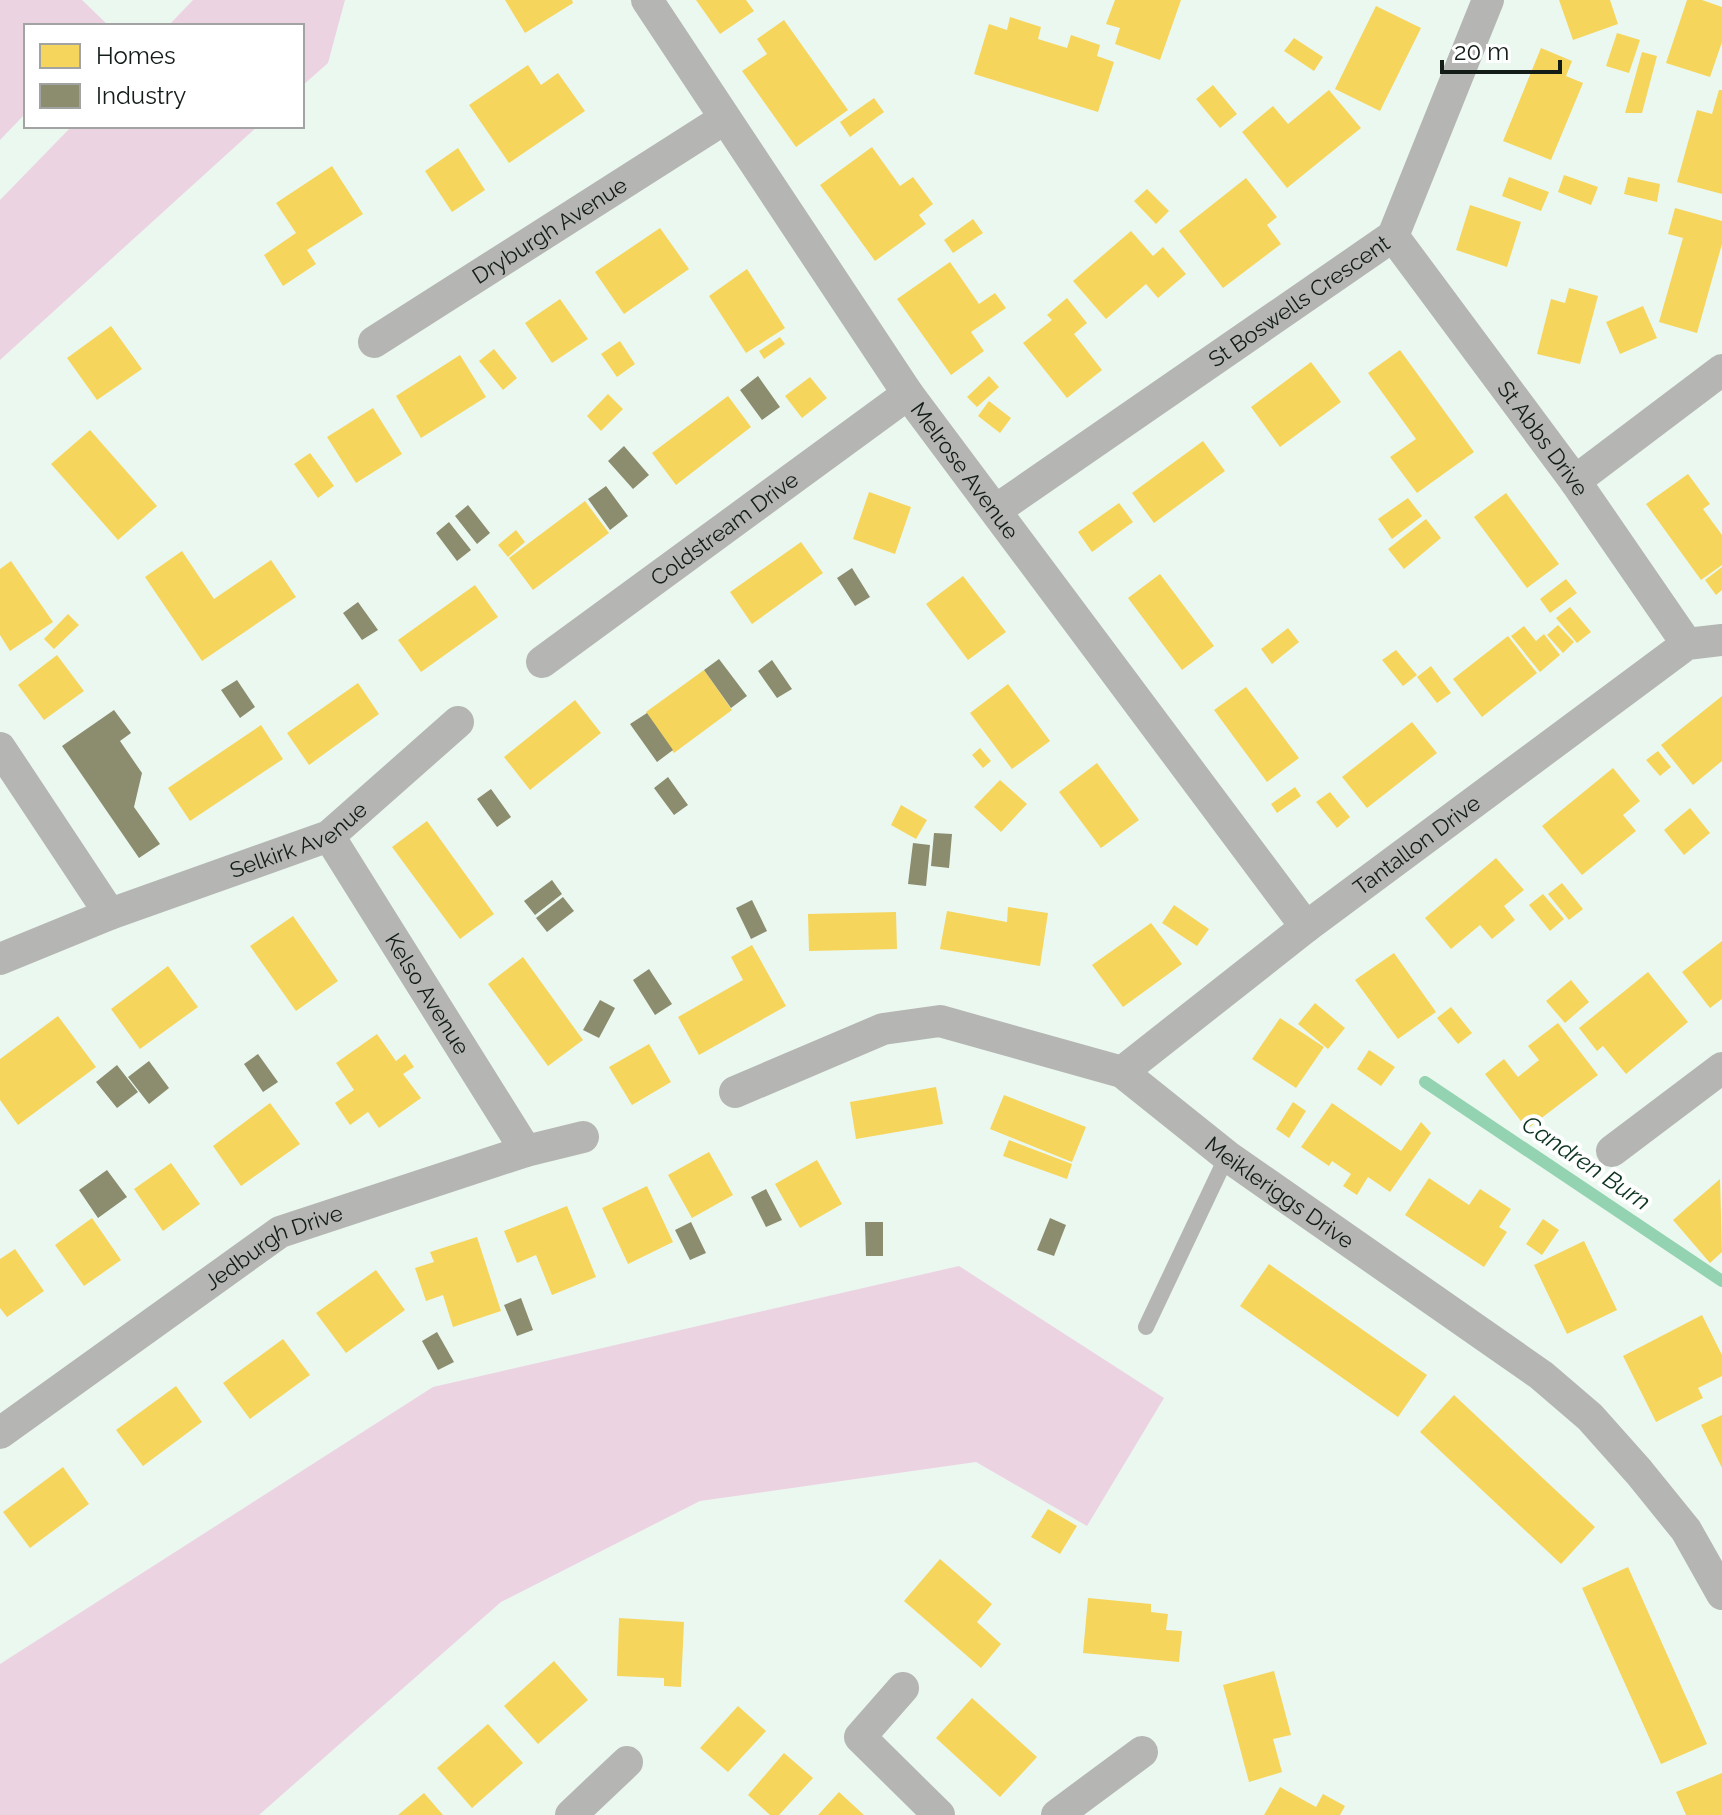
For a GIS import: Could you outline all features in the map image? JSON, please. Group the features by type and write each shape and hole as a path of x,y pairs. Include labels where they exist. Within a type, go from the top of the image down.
{"street":[{"name":"Melrose Avenue","path":"647,0 908,394 1306,927"},
{"name":"St Boswells Crescent","path":"996,510 1393,236 1488,0"},
{"name":"Dryburgh Avenue","path":"374,342 724,119"},
{"name":"St Abbs Drive","path":"1393,236 1575,481 1687,644"},
{"path":"1575,481 1722,370"},
{"name":"Coldstream Drive","path":"542,662 908,394"},
{"path":"1687,644 1722,640"},
{"name":"Tantallon Drive","path":"1122,1072 1306,927 1687,644"},
{"name":"Selkirk Avenue","path":"0,959 110,914 329,836 458,722"},
{"path":"0,748 110,914"},
{"name":"Kelso Avenue","path":"329,836 526,1151"},
{"name":"Meikleriggs Drive","path":"735,1092 883,1029 940,1021 1122,1072 1227,1156 1541,1375 1590,1417 1686,1530 1722,1594"},
{"path":"1612,1151 1722,1068"},
{"name":"Jedburgh Drive","path":"0,1433 280,1232 526,1151 583,1137"},
{"path":"903,1688 860,1737 939,1815"},
{"path":"1057,1815 1142,1752"},
{"path":"571,1815 627,1762"}],"lane":[{"path":"1146,1327 1227,1156"}],"shaded area":[{"path":"0,0 82,0 107,24 24,24 24,115 0,140"},
{"path":"193,0 345,0 328,63 304,84 304,24 170,24"},
{"path":"70,128 256,128 0,360 0,200"},
{"path":"959,1266 1164,1398 1087,1526 976,1462 700,1501 501,1602 259,1815 0,1815 0,1664 433,1387"}],"building: Homes":[{"path":"505,0 572,0 573,3 525,33"},
{"path":"696,0 746,0 754,11 720,34"},
{"path":"1115,0 1181,0 1160,60 1115,44 1120,28 1106,24"},
{"path":"1559,0 1610,0 1618,24 1573,40"},
{"path":"1687,0 1702,0 1722,7 1722,42 1710,77 1666,63"},
{"path":"1376,6 1421,28 1380,111 1335,89"},
{"path":"1010,17 1041,27 1038,39 1067,48 1071,35 1100,45 1097,56 1114,62 1098,112 974,74 989,24 1007,30"},
{"path":"784,20 848,110 796,147 742,71 767,54 757,39"},
{"path":"1617,33 1640,40 1629,73 1606,66"},
{"path":"1294,38 1323,57 1314,71 1284,51"},
{"path":"1541,48 1572,61 1566,76 1583,83 1551,160 1503,141"},
{"path":"1642,52 1657,56 1642,113 1625,113"},
{"path":"528,65 541,85 558,73 585,111 509,163 469,105"},
{"path":"1213,85 1237,114 1220,128 1196,99"},
{"path":"1329,90 1361,128 1287,188 1242,132 1273,106 1288,124"},
{"path":"1719,90 1722,90 1722,194 1677,182 1697,110 1712,114"},
{"path":"874,98 884,112 850,137 840,122"},
{"path":"872,147 900,186 913,177 933,204 919,215 926,224 875,261 820,185"},
{"path":"458,148 485,190 452,212 425,171"},
{"path":"332,166 363,214 307,250 316,264 283,286 264,255 296,233 276,203"},
{"path":"1564,175 1598,187 1591,205 1558,192"},
{"path":"1509,177 1549,192 1541,211 1502,196"},
{"path":"1628,177 1660,184 1657,202 1624,194"},
{"path":"1246,178 1277,217 1267,225 1281,244 1223,288 1179,231"},
{"path":"1147,189 1169,211 1156,224 1134,201"},
{"path":"1470,205 1521,222 1507,267 1456,250"},
{"path":"1675,208 1722,221 1722,244 1697,333 1659,322 1683,238 1668,234"},
{"path":"973,219 983,233 953,253 944,240"},
{"path":"660,228 689,269 624,314 595,272"},
{"path":"1131,231 1153,256 1163,247 1186,274 1158,298 1146,284 1106,319 1073,281"},
{"path":"950,262 979,304 995,293 1006,308 971,332 984,351 951,375 897,299"},
{"path":"747,269 785,328 746,353 709,296"},
{"path":"1569,288 1598,296 1580,364 1537,354 1551,299 1565,303"},
{"path":"1067,298 1087,323 1074,334 1102,370 1067,398 1023,343 1052,320 1047,315"},
{"path":"560,299 588,339 552,363 525,323"},
{"path":"1643,306 1657,338 1620,354 1606,322"},
{"path":"111,326 142,369 97,400 67,358"},
{"path":"780,337 785,344 764,359 759,351"},
{"path":"620,341 635,364 617,377 601,354"},
{"path":"494,349 517,378 503,390 479,361"},
{"path":"1400,350 1474,452 1417,493 1390,457 1416,439 1368,373"},
{"path":"460,355 486,397 421,438 396,396"},
{"path":"1311,362 1341,402 1280,447 1251,407"},
{"path":"989,376 999,387 977,407 967,397"},
{"path":"810,377 827,398 802,418 785,396"},
{"path":"608,394 623,409 601,431 587,416"},
{"path":"728,396 751,427 676,485 652,453"},
{"path":"989,401 1011,418 1000,433 978,416"},
{"path":"373,408 402,454 356,483 327,437"},
{"path":"90,430 157,506 118,540 51,464"},
{"path":"1203,441 1225,471 1154,523 1132,493"},
{"path":"310,453 334,486 318,498 294,464"},
{"path":"1688,474 1710,504 1703,509 1722,535 1722,565 1701,580 1646,504"},
{"path":"869,492 911,507 895,554 853,539"},
{"path":"1506,493 1559,564 1527,588 1474,517"},
{"path":"1408,498 1422,516 1392,539 1378,519"},
{"path":"585,501 609,533 533,590 509,558"},
{"path":"1119,503 1133,522 1092,552 1078,532"},
{"path":"1426,519 1441,538 1404,569 1388,549"},
{"path":"516,530 525,542 508,557 498,545"},
{"path":"801,542 823,573 752,624 730,592"},
{"path":"182,551 214,599 271,560 296,597 202,661 145,577"},
{"path":"11,561 53,622 10,651 0,635 0,569"},
{"path":"1722,567 1722,590 1716,595 1705,580"},
{"path":"1160,574 1214,646 1182,670 1128,598"},
{"path":"963,576 1006,632 968,660 926,604"},
{"path":"1566,579 1577,593 1550,613 1540,599"},
{"path":"475,585 498,617 421,672 398,640"},
{"path":"1570,607 1591,632 1577,643 1556,618"},
{"path":"68,614 79,625 54,649 44,639"},
{"path":"1558,625 1574,642 1563,653 1547,635"},
{"path":"1524,626 1536,641 1544,634 1560,655 1540,672 1511,636"},
{"path":"1288,628 1299,642 1272,664 1261,649"},
{"path":"1508,636 1537,673 1482,717 1453,679"},
{"path":"1396,650 1417,675 1403,686 1382,660"},
{"path":"57,655 84,691 44,720 18,685"},
{"path":"1431,666 1451,693 1437,703 1417,677"},
{"path":"704,670 732,710 674,753 646,712"},
{"path":"358,683 379,714 309,765 287,733"},
{"path":"1008,684 1050,741 1012,769 970,713"},
{"path":"1246,687 1299,758 1267,782 1214,710"},
{"path":"1722,696 1722,761 1693,785 1661,745"},
{"path":"575,700 601,733 530,790 504,757"},
{"path":"1412,722 1437,753 1367,808 1342,777"},
{"path":"261,725 283,759 190,821 168,788"},
{"path":"980,748 991,761 983,768 972,755"},
{"path":"1658,751 1671,767 1660,776 1646,760"},
{"path":"1097,763 1139,820 1101,848 1059,792"},
{"path":"1613,768 1640,801 1623,815 1636,831 1582,875 1542,826"},
{"path":"1000,780 1027,804 1001,832 974,807"},
{"path":"1295,787 1301,796 1277,813 1271,804"},
{"path":"1330,792 1350,817 1337,828 1316,802"},
{"path":"901,805 927,820 916,839 891,825"},
{"path":"1690,808 1710,833 1684,855 1664,830"},
{"path":"427,821 494,914 460,939 392,847"},
{"path":"1496,858 1524,890 1504,906 1515,920 1492,939 1480,925 1451,949 1425,918"},
{"path":"1562,883 1583,909 1569,920 1548,894"},
{"path":"1543,894 1564,919 1550,931 1529,905"},
{"path":"1174,905 1209,929 1197,946 1162,923"},
{"path":"1008,907 1048,913 1040,966 940,949 947,911 1007,922"},
{"path":"896,912 897,949 809,951 808,914"},
{"path":"293,916 338,981 296,1011 250,946"},
{"path":"1151,923 1182,964 1123,1007 1092,965"},
{"path":"1722,941 1722,999 1710,1008 1682,972"},
{"path":"752,945 786,1006 699,1055 678,1017 743,980 731,957"},
{"path":"1394,953 1436,1012 1398,1039 1355,980"},
{"path":"523,957 583,1040 548,1066 488,984"},
{"path":"168,966 198,1007 140,1049 111,1009"},
{"path":"1648,972 1688,1022 1626,1074 1603,1046 1597,1051 1579,1028"},
{"path":"1571,980 1589,1002 1565,1023 1546,1001"},
{"path":"1315,1003 1345,1028 1328,1049 1298,1024"},
{"path":"1451,1007 1472,1033 1458,1044 1437,1018"},
{"path":"58,1016 96,1067 18,1125 0,1100 0,1059"},
{"path":"1280,1018 1324,1047 1296,1088 1252,1059"},
{"path":"1558,1023 1598,1075 1527,1129 1485,1074 1504,1059 1518,1077 1539,1060 1528,1046"},
{"path":"377,1034 396,1061 405,1054 414,1067 403,1074 421,1098 379,1128 368,1112 350,1125 335,1103 354,1090 336,1063"},
{"path":"649,1044 671,1082 632,1105 609,1067"},
{"path":"1369,1050 1395,1067 1381,1086 1357,1069"},
{"path":"936,1087 943,1124 856,1139 850,1102"},
{"path":"1004,1095 1086,1127 1072,1162 990,1129"},
{"path":"1293,1102 1306,1111 1289,1138 1276,1129"},
{"path":"270,1103 300,1144 241,1186 213,1146"},
{"path":"1332,1103 1401,1151 1421,1122 1431,1133 1390,1192 1368,1177 1357,1195 1343,1186 1351,1174 1332,1161 1329,1166 1301,1147"},
{"path":"1009,1140 1072,1164 1067,1179 1003,1156"},
{"path":"709,1152 733,1195 692,1218 668,1175"},
{"path":"817,1160 842,1204 800,1228 775,1184"},
{"path":"171,1163 200,1204 163,1231 134,1189"},
{"path":"1429,1178 1469,1205 1480,1189 1511,1209 1499,1227 1507,1232 1484,1267 1405,1215"},
{"path":"1720,1179 1722,1252 1710,1263 1673,1220"},
{"path":"647,1186 673,1242 628,1264 602,1208"},
{"path":"567,1206 596,1277 552,1295 536,1255 517,1263 504,1231"},
{"path":"92,1218 121,1260 84,1286 55,1245"},
{"path":"1543,1219 1559,1230 1542,1255 1526,1244"},
{"path":"477,1237 501,1311 453,1327 443,1295 426,1301 415,1268 434,1262 430,1252"},
{"path":"1584,1241 1617,1310 1567,1334 1534,1265"},
{"path":"15,1249 44,1291 7,1317 0,1308 0,1259"},
{"path":"1269,1264 1427,1375 1398,1417 1240,1306"},
{"path":"376,1270 405,1310 346,1353 316,1313"},
{"path":"1702,1315 1722,1355 1722,1376 1698,1388 1703,1398 1656,1422 1623,1356"},
{"path":"283,1339 310,1375 250,1419 223,1383"},
{"path":"176,1386 202,1422 143,1466 116,1430"},
{"path":"1454,1395 1595,1527 1561,1564 1420,1432"},
{"path":"1722,1415 1722,1468 1701,1425"},
{"path":"63,1467 89,1504 30,1548 3,1512"},
{"path":"1048,1509 1077,1526 1060,1554 1031,1537"},
{"path":"940,1559 992,1604 977,1622 1001,1644 981,1668 904,1601"},
{"path":"1628,1567 1707,1744 1661,1764 1582,1588"},
{"path":"1088,1598 1151,1604 1151,1612 1168,1614 1166,1630 1182,1631 1179,1662 1083,1653"},
{"path":"619,1618 684,1622 681,1687 664,1686 664,1678 617,1676"},
{"path":"554,1661 588,1700 538,1744 504,1706"},
{"path":"1274,1671 1291,1735 1273,1739 1282,1772 1249,1782 1223,1685"},
{"path":"972,1698 1037,1757 1000,1797 936,1738"},
{"path":"738,1706 766,1731 728,1772 700,1748"},
{"path":"488,1724 523,1763 472,1808 437,1768"},
{"path":"784,1753 813,1778 779,1815 770,1815 748,1795"},
{"path":"1722,1773 1722,1815 1686,1815 1676,1792"},
{"path":"1280,1787 1316,1807 1323,1794 1345,1806 1340,1815 1264,1815"},
{"path":"839,1792 864,1815 818,1815"},
{"path":"424,1793 443,1815 398,1815"}],"building: Industry":[{"path":"758,376 780,407 762,420 740,390"},
{"path":"624,446 649,475 633,489 608,461"},
{"path":"606,486 628,516 610,530 588,499"},
{"path":"468,505 490,533 477,544 455,516"},
{"path":"449,522 471,550 457,561 436,533"},
{"path":"852,568 870,597 855,606 837,578"},
{"path":"358,602 378,630 362,640 343,613"},
{"path":"719,659 747,696 731,708 704,670"},
{"path":"772,660 792,689 777,698 758,671"},
{"path":"237,680 255,707 240,718 221,690"},
{"path":"114,710 131,733 120,741 142,773 134,807 160,844 139,858 62,746"},
{"path":"647,713 673,750 657,762 630,724"},
{"path":"668,777 688,805 674,815 654,788"},
{"path":"491,789 511,817 497,827 477,799"},
{"path":"934,833 952,834 949,868 931,866"},
{"path":"913,843 930,845 926,886 908,884"},
{"path":"552,880 562,894 535,915 524,901"},
{"path":"563,897 574,911 547,932 536,918"},
{"path":"752,900 767,931 751,939 736,908"},
{"path":"649,969 672,1004 655,1015 633,980"},
{"path":"600,1000 615,1008 599,1038 583,1030"},
{"path":"258,1054 278,1082 263,1092 244,1064"},
{"path":"149,1061 169,1088 149,1104 128,1077"},
{"path":"117,1065 138,1092 117,1108 96,1082"},
{"path":"107,1170 127,1197 98,1218 79,1190"},
{"path":"766,1189 782,1220 766,1227 751,1197"},
{"path":"1050,1218 1066,1225 1054,1256 1037,1250"},
{"path":"691,1222 706,1253 690,1260 675,1230"},
{"path":"865,1222 883,1222 883,1256 866,1256"},
{"path":"521,1298 533,1330 517,1336 504,1305"},
{"path":"437,1332 454,1362 438,1370 422,1341"}],"waterway":[{"name":"Candren Burn","path":"1425,1082 1722,1281"}]}
